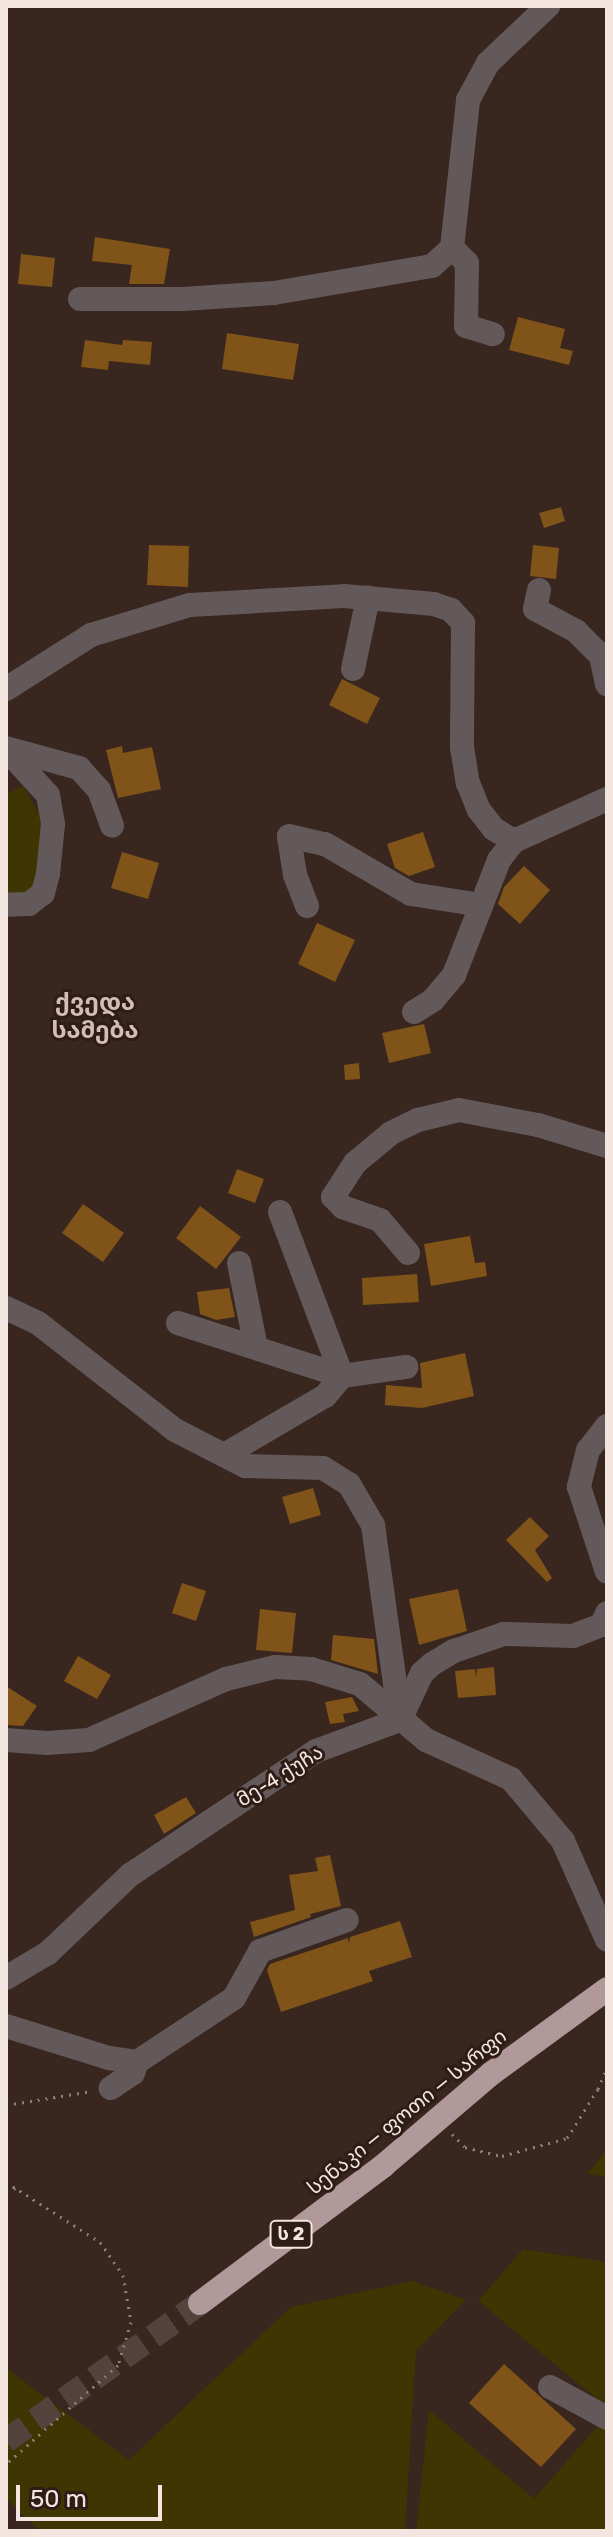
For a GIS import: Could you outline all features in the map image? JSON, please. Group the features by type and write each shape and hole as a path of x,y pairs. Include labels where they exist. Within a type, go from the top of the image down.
{"highway":[{"name":"სენაკი — ფოთი — სარფი","path":"200,2303 383,2166 492,2073 607,1989"}],"street":[{"path":"80,299 183,299 274,293 432,266 452,248 468,100 488,63 548,6"},
{"path":"452,248 467,263 466,326 493,334"},
{"path":"539,590 535,609 576,631 601,656 607,684"},
{"path":"6,689 91,635 190,605 344,596 434,604 451,610 463,623 462,747 468,783 479,810 494,829 514,841"},
{"path":"353,669 368,598"},
{"path":"6,749 79,768 99,790 112,826"},
{"path":"6,749 48,795 53,824 43,893 29,904 6,905"},
{"path":"414,1012 433,1000 454,975 499,860 514,841 607,799"},
{"path":"307,906 295,875 289,836 325,844 411,894 481,905"},
{"path":"408,1253 380,1220 343,1207 333,1197 355,1163 391,1133 418,1120 459,1110 538,1125 607,1146"},
{"path":"280,1212 342,1376"},
{"path":"239,1263 256,1347"},
{"path":"6,1308 38,1323 175,1430 245,1466 323,1468 349,1484 373,1525 400,1720"},
{"path":"178,1323 342,1376 406,1367"},
{"path":"224,1455 325,1396 342,1376"},
{"path":"607,1426 588,1450 579,1487 607,1572"},
{"path":"400,1720 422,1673 454,1651 504,1634 573,1636 602,1625 607,1613"},
{"path":"6,1740 89,1740 226,1679 275,1667 311,1669 360,1684 426,1740 511,1779 563,1841 602,1912 607,1940"},
{"name":"მე-4 ქუჩა","path":"6,1978 48,1953 130,1875 316,1751 400,1720"},
{"path":"111,2088 133,2073 137,2062 234,1998 260,1951 347,1920"},
{"path":"6,2026 109,2058 137,2062"},
{"path":"550,2387 607,2418"}],"path":[{"path":"437,2119 465,2147 502,2156 567,2138 598,2089 607,2068"},
{"path":"6,2105 111,2088"},
{"path":"6,2182 100,2242 123,2275 131,2322 118,2365 6,2464"},
{"path":"6,2191 16,2188"}],"shaded area":[{"path":"23,785 43,822 44,882 6,903 6,795"},
{"path":"607,2150 607,2177 587,2174"},
{"path":"523,2249 607,2262 607,2407 478,2301"},
{"path":"412,2281 466,2300 416,2351 405,2531 39,2531 6,2498 6,2368 129,2460 291,2307"},
{"path":"429,2410 534,2499 607,2415 607,2531 416,2531"}],"building":[{"path":"95,237 170,249 164,284 129,284 132,265 92,261"},
{"path":"21,254 55,258 52,287 18,284"},
{"path":"518,317 565,329 560,348 573,351 569,365 509,350"},
{"path":"227,333 299,344 293,380 222,369"},
{"path":"85,340 122,345 123,340 152,342 150,365 109,361 108,370 81,367"},
{"path":"561,507 565,521 544,528 539,513"},
{"path":"149,545 189,546 188,587 147,585"},
{"path":"533,545 559,548 556,579 530,576"},
{"path":"342,679 380,698 367,724 329,705"},
{"path":"122,746 123,753 152,747 161,789 118,798 106,750"},
{"path":"423,832 435,867 409,876 395,868 387,844"},
{"path":"122,852 159,863 148,899 111,888"},
{"path":"524,866 550,890 520,924 498,904 504,887"},
{"path":"317,923 355,940 335,982 298,964"},
{"path":"424,1024 431,1053 389,1063 382,1033"},
{"path":"359,1063 360,1079 345,1080 344,1065"},
{"path":"237,1169 264,1179 255,1203 228,1193"},
{"path":"83,1204 124,1233 103,1262 62,1233"},
{"path":"200,1206 241,1237 216,1269 176,1238"},
{"path":"470,1236 475,1263 485,1262 487,1276 431,1286 424,1244"},
{"path":"417,1274 419,1302 363,1305 362,1278"},
{"path":"229,1288 235,1317 216,1320 200,1314 197,1292"},
{"path":"465,1353 474,1396 422,1408 385,1405 386,1385 422,1388 420,1363"},
{"path":"313,1488 321,1515 290,1524 282,1497"},
{"path":"530,1517 549,1536 535,1550 552,1578 547,1582 506,1540"},
{"path":"182,1583 206,1591 196,1621 172,1613"},
{"path":"458,1589 467,1631 419,1645 409,1599"},
{"path":"260,1609 296,1613 292,1653 256,1650"},
{"path":"333,1635 374,1639 378,1674 331,1660"},
{"path":"78,1656 111,1675 97,1699 64,1681"},
{"path":"494,1667 496,1695 458,1698 455,1671 475,1669 476,1677 477,1669"},
{"path":"6,1686 37,1706 23,1726 6,1725"},
{"path":"352,1697 359,1711 343,1714 345,1722 330,1724 325,1702"},
{"path":"186,1797 196,1813 164,1834 154,1815"},
{"path":"330,1855 341,1906 310,1914 311,1917 254,1937 250,1922 295,1910 289,1875 318,1871 315,1858"},
{"path":"400,1921 412,1957 369,1971 373,1981 281,2012 267,1970 270,1964 348,1938 349,1944 350,1937"},
{"path":"504,2364 576,2429 541,2467 469,2403"}],"tunnel":[{"path":"6,2441 200,2303"}],"district":[{"name":"ქვედა სამება","path":"95,1017"}]}
